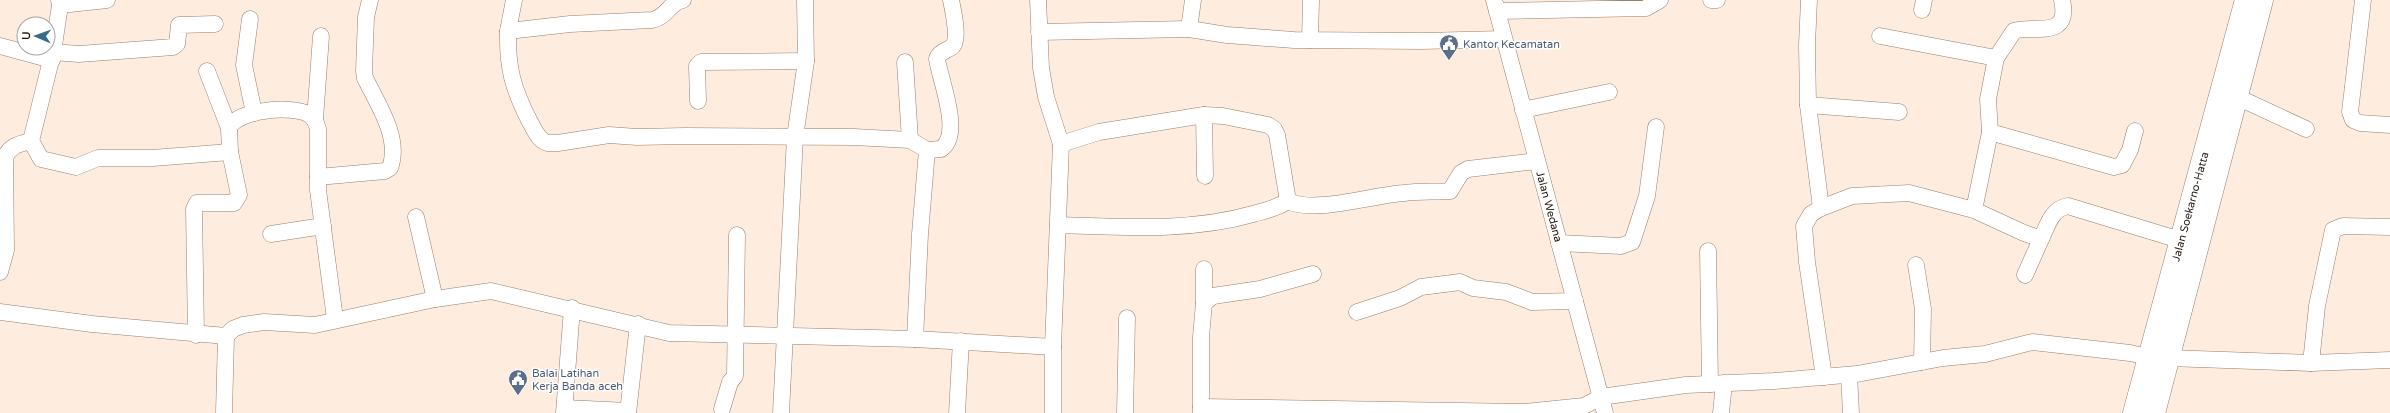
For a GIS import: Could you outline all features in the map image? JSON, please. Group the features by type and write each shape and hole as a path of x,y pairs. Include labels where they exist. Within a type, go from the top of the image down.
{"highway":[{"name":"Jalan Soekarno-Hatta","path":"2154,413 2158,357 2180,240 2246,0"},
{"name":"Jalan Soekarno-Hatta","path":"2134,413 2158,357 2237,97 2262,0"}],"street":[{"path":"56,33 60,3 107,0"},
{"path":"318,177 385,171 390,168 392,161 389,128 365,78 364,71 366,17 370,0"},
{"path":"514,0 508,31 507,53 514,87 536,134 547,143 558,143 610,135 637,138 685,136 795,137 910,140 928,150 941,149 949,142 951,135 948,106 937,59 939,54 952,47 956,41 951,0"},
{"path":"508,31 570,24 652,20 662,17 674,3 683,0"},
{"path":"781,413 795,137 806,61 805,0"},
{"path":"1038,0 1039,32 1044,86 1061,144 1053,347 1053,413"},
{"path":"1189,28 1193,0"},
{"path":"1310,40 1311,0"},
{"path":"1495,5 1646,8 1660,0"},
{"path":"1711,0 1717,0"},
{"path":"1809,0 1807,45 1808,105 1820,208"},
{"path":"1974,210 1990,132 1988,99 1996,58 2014,31 2050,29 2059,21 2062,0"},
{"path":"2363,0 2350,112 2353,120 2360,123 2390,125"},
{"name":"Jalan Wedana","path":"1495,5 1604,413"},
{"path":"250,19 244,65 254,113"},
{"path":"56,56 174,47 177,44 179,25 215,24"},
{"path":"1039,32 1189,28 1227,35 1310,40 1422,41 1504,39"},
{"path":"322,36 315,119 318,128 318,177 335,319"},
{"path":"1880,36 1996,58"},
{"path":"0,46 16,49"},
{"path":"53,56 31,141 41,159 73,168 98,158 152,158 230,152"},
{"path":"698,101 697,66 701,62 806,61"},
{"path":"905,62 910,140"},
{"path":"196,335 194,208 197,203 234,203 239,196 230,152 229,128 207,71"},
{"path":"1524,110 1609,92"},
{"path":"2237,97 2306,129"},
{"path":"1808,105 1899,112"},
{"path":"229,128 236,119 254,113 278,109 306,113 315,119"},
{"path":"1061,144 1099,132 1204,115 1228,117 1268,125 1274,129 1277,135 1288,201"},
{"path":"1204,115 1205,176"},
{"path":"1559,243 1621,246 1632,242 1647,196 1656,127"},
{"path":"1990,132 2114,167 2122,165 2130,150 2135,131"},
{"path":"0,272 6,250 4,149 31,141"},
{"path":"915,339 920,234 928,150"},
{"path":"1058,225 1121,227 1207,225 1276,208 1288,201 1303,206 1323,205 1403,193 1450,191 1461,173 1468,169 1537,161"},
{"path":"1824,377 1807,262 1804,226 1811,214 1820,208 1852,196 1909,193 1974,210 2041,239"},
{"path":"2026,275 2052,214 2057,210 2068,206 2180,240"},
{"path":"416,217 435,299"},
{"path":"271,234 324,226"},
{"path":"2311,363 2317,306 2333,230 2343,226 2390,226"},
{"path":"722,409 730,382 735,376 737,335 737,235"},
{"path":"1708,251 1717,383 1721,413"},
{"path":"1916,265 1923,309 1922,362"},
{"path":"1204,268 1204,303 1201,337 1201,410 1524,412 1584,406 1600,397 1686,385 1850,375 1922,362 1985,354 2032,342 2158,357 2311,363 2390,360"},
{"path":"1204,303 1213,296 1260,289 1313,274"},
{"path":"1357,312 1400,298 1421,287 1460,282 1473,288 1506,292 1526,302 1575,301"},
{"path":"224,413 226,336 233,329 264,322 315,325 335,319 435,299 491,291 572,308 669,333 915,339 1053,347"},
{"path":"572,308 565,410 628,412 638,324"},
{"path":"0,312 92,324 196,335 226,336"},
{"path":"1125,413 1127,318"},
{"path":"957,413 961,341"},
{"path":"1850,375 1851,413"}],"place":[{"name":"Kantor Kecamatan","path":"1449,61"},
{"name":"Balai Latihan Kerja Banda aceh","path":"518,396"}]}
